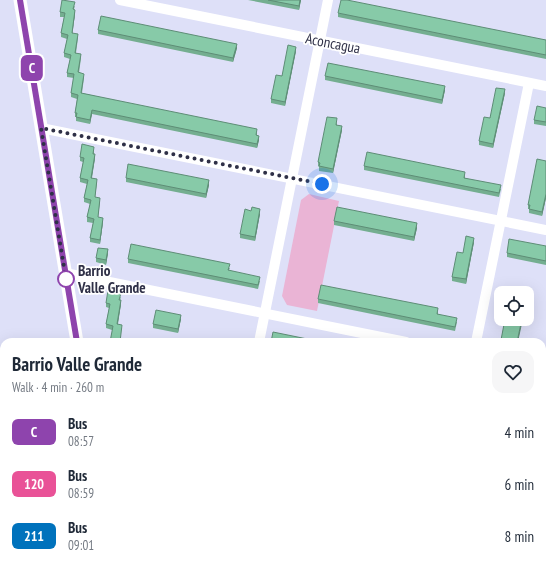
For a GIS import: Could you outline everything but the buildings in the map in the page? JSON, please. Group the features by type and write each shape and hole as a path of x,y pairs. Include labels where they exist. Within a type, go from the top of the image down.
{"street":[{"path":"20,0 76,338"},
{"name":"Aconcagua","path":"120,0 546,86"},
{"path":"260,338 328,0"},
{"path":"477,338 529,83"},
{"path":"41,128 546,230"},
{"path":"65,273 387,338"}],"shaded area":[{"path":"309,194 339,201 317,311 287,305 282,296 301,200"}],"bus line":[{"name":"C","path":"20,0 76,338"}],"place":[{"name":"Barrio Valle Grande","path":"66,279"}],"route":[{"path":"66,279 41,128 322,184"}]}
